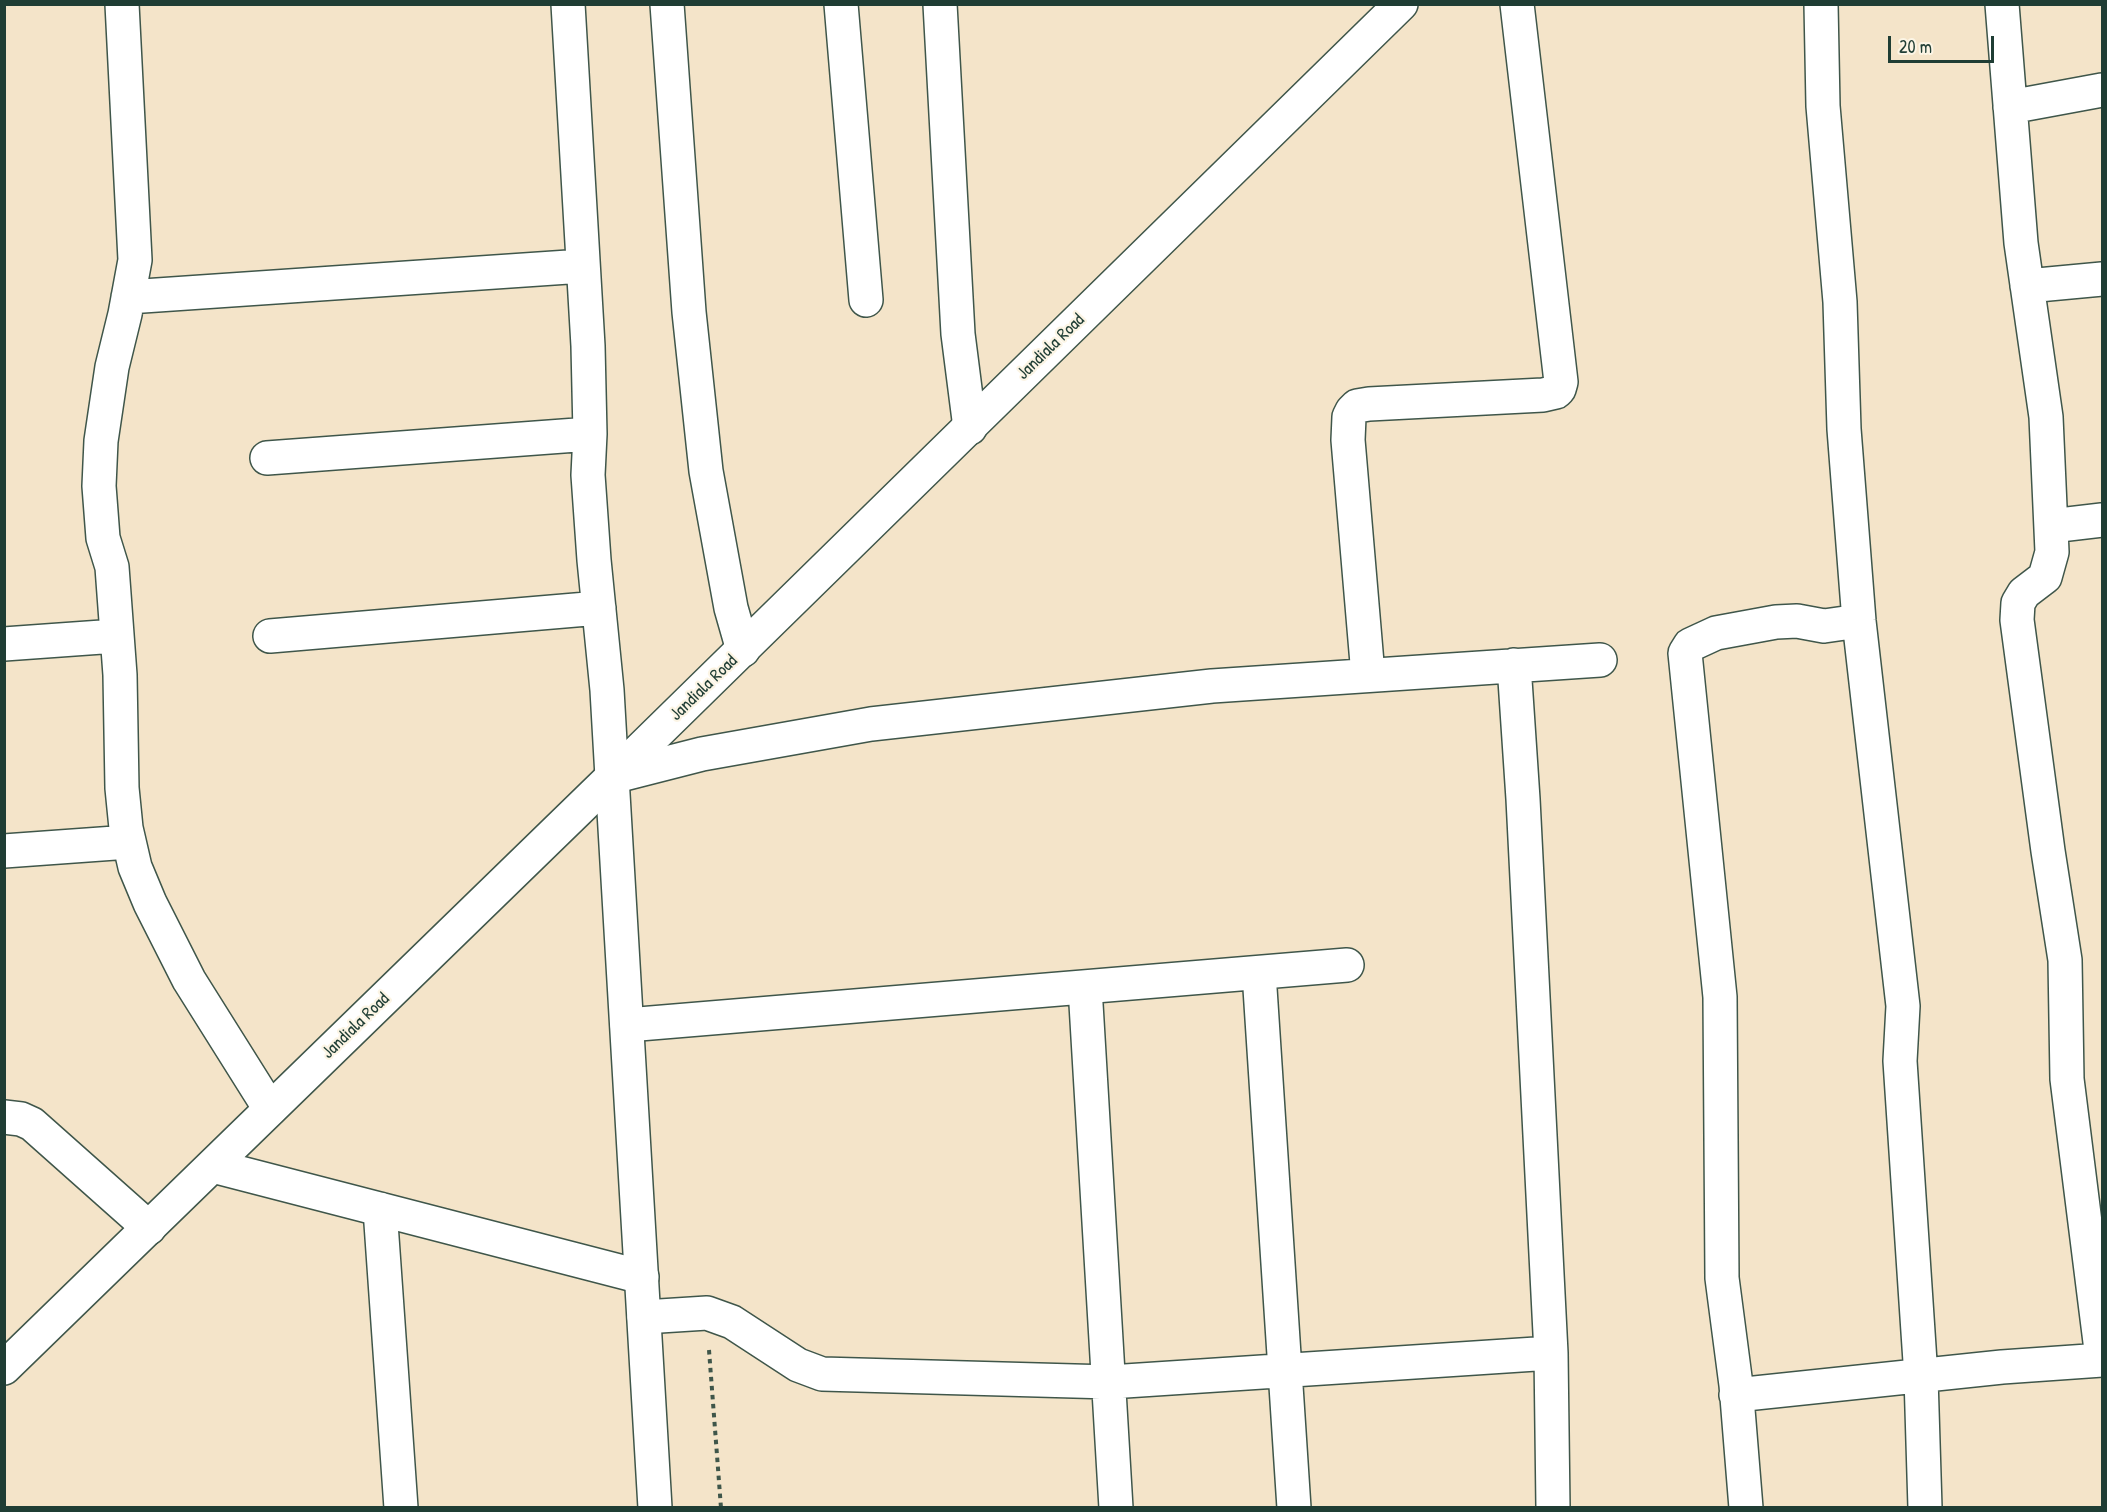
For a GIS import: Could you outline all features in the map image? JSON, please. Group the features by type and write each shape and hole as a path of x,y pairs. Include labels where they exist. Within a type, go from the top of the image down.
{"street":[{"path":"122,4 135,260 109,388 101,441 99,486 103,538 112,567 120,675 122,788 126,828 135,867 150,903 189,980 270,1109"},
{"path":"568,4 583,266 590,434 588,475 612,777 655,1508"},
{"path":"667,4 689,312 706,471 731,608 743,650"},
{"path":"842,4 866,300"},
{"path":"940,4 957,322 970,428"},
{"name":"Jandiala Road","path":"4,1368 743,650 1401,4"},
{"path":"1368,675 1348,440 1349,417 1352,411 1357,406 1370,404 1543,395 1556,392 1561,382 1517,4"},
{"path":"1821,4 1823,106 1840,302 1844,429 1859,621 1904,1006 1900,1061 1921,1377 1925,1508"},
{"path":"1736,1395 2002,1367 2103,1359 2067,1078 2065,960 2017,620 2018,603 2024,593 2045,577 2052,552 2046,417 2016,197 2002,4"},
{"path":"2010,107 2103,90"},
{"path":"128,297 583,266"},
{"path":"2027,286 2103,279"},
{"path":"267,458 590,434"},
{"path":"2051,526 2103,520"},
{"path":"270,636 599,608"},
{"path":"1746,1508 1722,1278 1720,997 1685,653 1690,645 1701,639 1726,631 1776,622 1797,621 1824,626 1859,621"},
{"path":"4,644 116,636"},
{"path":"612,777 702,754 871,724 1212,686 1600,660"},
{"path":"1514,665 1551,1353 1553,1508"},
{"path":"4,851 129,842"},
{"path":"627,1026 1347,965"},
{"path":"1259,973 1287,1370 1294,1508"},
{"path":"1086,987 1116,1508"},
{"path":"4,1117 21,1119 32,1124 148,1228"},
{"path":"213,1166 642,1277"},
{"path":"380,1209 401,1508"},
{"path":"644,1317 707,1313 732,1322 798,1365 822,1374 1110,1382 1551,1353"}],"path":[{"path":"707,1313 721,1508"}]}
